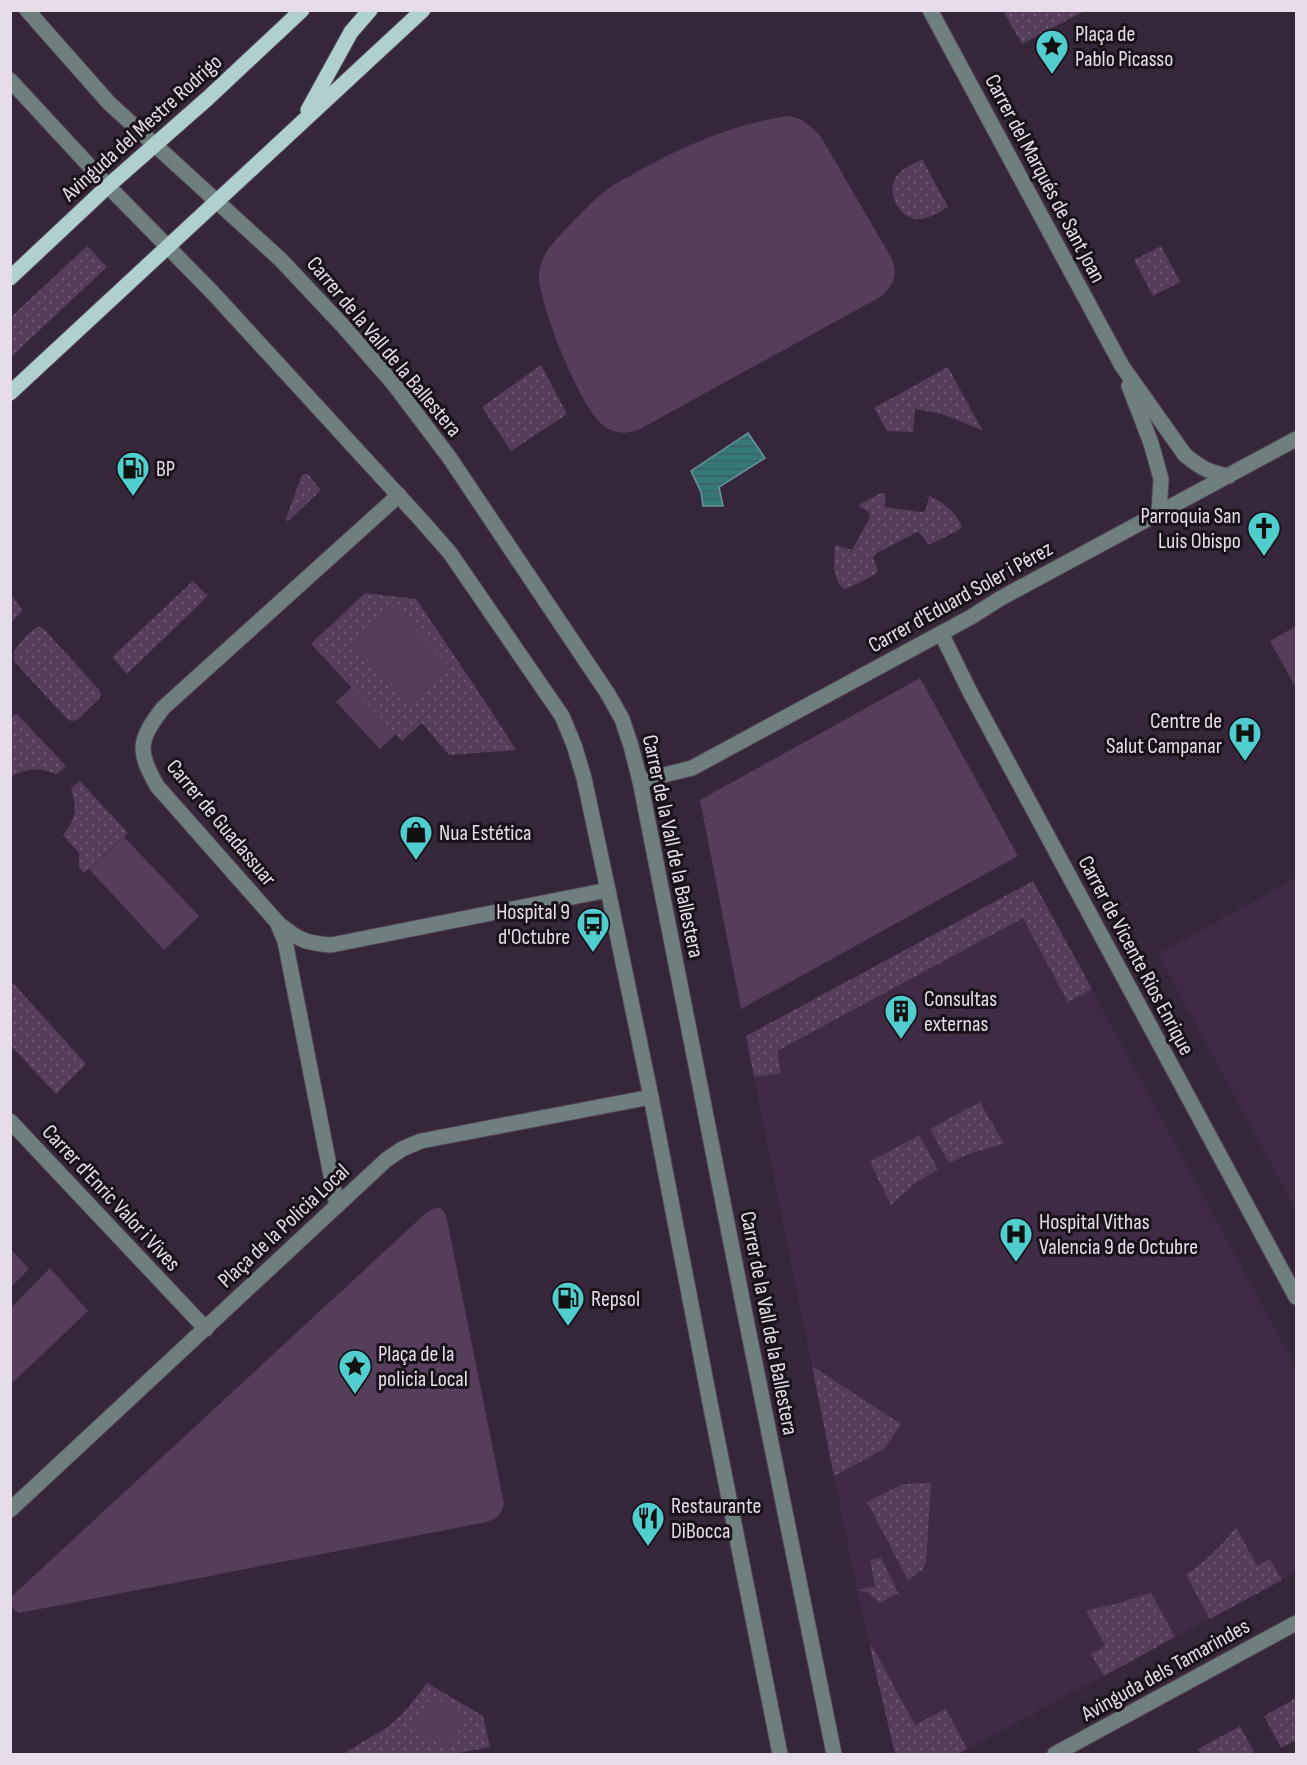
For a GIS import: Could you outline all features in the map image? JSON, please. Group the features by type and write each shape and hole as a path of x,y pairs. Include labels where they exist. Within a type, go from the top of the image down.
{"main road":[{"name":"Avinguda del Mestre Rodrigo","path":"10,278 302,10"},
{"path":"299,125 351,32 370,10"},
{"path":"10,393 423,10"}],"street":[{"name":"Carrer de la Vall de la Ballestera","path":"27,10 109,103 281,260 393,383 449,457 609,694 622,719 640,781 834,1755"},
{"name":"Carrer del Marqués de Sant Joan","path":"930,10 1122,366 1185,455 1198,466 1213,473 1228,476"},
{"path":"10,80 108,186 213,293 450,553 562,716 584,778 608,890 651,1096 780,1755"},
{"name":"Carrer del Marqués de Sant Joan","path":"1122,366 1151,444 1161,479 1159,513"},
{"name":"Carrer d'Eduard Soler i Pérez","path":"640,781 692,768 1296,440"},
{"name":"Carrer de Guadassuar","path":"337,1206 285,942 277,922 157,786 145,765 142,748 148,728 163,708 399,495"},
{"name":"Carrer de Vicente Rios Enrique","path":"941,633 970,692 1296,1297"},
{"path":"277,922 293,935 310,944 331,945 608,890"},
{"name":"Plaça de la Policia Local","path":"10,1510 386,1160 402,1149 421,1141 651,1096"},
{"name":"Carrer d'Enric Valor i Vives","path":"10,1121 206,1329"},
{"name":"Avinguda dels Tamarindes","path":"1055,1755 1296,1623"}],"shaded area":[{"path":"1003,11 1084,11 1022,44"},
{"path":"788,116 806,123 821,137 892,259 895,275 892,283 882,296 638,430 621,433 608,429 585,401 556,339 539,283 540,269 545,255 552,244 584,210 619,182 709,137 748,124"},
{"path":"922,159 948,207 929,217 917,219 900,210 894,198 893,185 900,172"},
{"path":"87,246 107,267 11,357 11,317"},
{"path":"1161,246 1180,282 1153,296 1134,260"},
{"path":"541,365 567,414 511,451 482,407"},
{"path":"948,367 982,430 942,414 915,409 913,432 887,431 874,408"},
{"path":"748,433 765,458 719,487 723,506 703,506 701,492 691,471"},
{"path":"308,474 320,491 287,522 286,518 302,475"},
{"path":"885,493 885,507 921,512 926,509 929,496 932,497 950,509 962,526 959,530 929,545 919,532 877,553 873,557 878,571 844,589 837,580 834,564 835,547 836,545 852,550 870,517 869,512 859,507 860,504"},
{"path":"193,581 208,596 127,674 112,657"},
{"path":"365,593 416,599 516,750 449,755 422,723 402,741 311,644"},
{"path":"11,595 22,611 11,623"},
{"path":"393,607 451,667 412,706 353,644"},
{"path":"1296,626 1296,688 1270,641"},
{"path":"40,627 100,691 99,699 77,720 68,720 14,661 15,651 20,643 35,628"},
{"path":"920,678 1018,856 741,1009 700,800"},
{"path":"352,687 396,734 380,749 336,702"},
{"path":"16,713 66,766 57,774 34,770 23,771 11,777 11,718"},
{"path":"80,781 128,833 84,873 79,867 79,853 63,835 74,813 71,788"},
{"path":"124,837 199,916 164,950 89,869"},
{"path":"1296,878 1296,1210 1158,954"},
{"name":"Hospital Vithas Valencia 9 de Octubre","path":"1033,881 1296,1368 1296,1572 958,1754 895,1754 857,1590 746,1036"},
{"path":"1033,881 1092,989 1068,1002 1023,918 777,1051 781,1073 754,1077 746,1036"},
{"path":"11,981 86,1064 56,1094 11,1046"},
{"path":"980,1102 1004,1144 974,1152 949,1163 930,1129"},
{"path":"919,1135 938,1169 914,1184 891,1205 870,1162"},
{"path":"438,1207 446,1215 504,1504 498,1516 487,1522 19,1613 15,1611 11,1604 11,1597 427,1212"},
{"path":"10,1248 29,1269 11,1287 10,1287"},
{"path":"50,1268 88,1311 11,1384 11,1308"},
{"path":"812,1366 901,1424 884,1449 834,1476"},
{"path":"931,1483 926,1563 922,1570 908,1580 867,1502 903,1484"},
{"path":"1236,1527 1257,1566 1270,1559 1282,1580 1210,1619 1186,1575 1213,1553"},
{"path":"881,1558 898,1593 880,1603 867,1592 857,1590 875,1586 870,1560"},
{"path":"1151,1593 1175,1637 1104,1676 1091,1654 1105,1646 1086,1610"},
{"path":"872,1646 915,1725 946,1709 967,1749 958,1754 895,1754 870,1647"},
{"path":"427,1683 483,1716 490,1747 454,1754 343,1754 389,1726 406,1710"},
{"path":"433,1696 466,1718 446,1749 413,1727"},
{"path":"1296,1698 1296,1740 1281,1748 1264,1716"},
{"path":"1240,1726 1255,1754 1201,1754 1198,1749"}],"place":[{"name":"Plaça de Pablo Picasso","path":"1052,75"},
{"name":"BP","path":"133,497"},
{"name":"Parroquia San Luis Obispo","path":"1264,557"},
{"name":"Centre de Salut Campanar","path":"1245,762"},
{"name":"Nua Estética","path":"416,861"},
{"name":"Hospital 9 d'Octubre","path":"593,953"},
{"name":"Consultas externas","path":"901,1040"},
{"name":"Hospital Vithas Valencia 9 de Octubre","path":"1016,1263"},
{"name":"Repsol","path":"568,1327"},
{"name":"Plaça de la policia Local","path":"355,1395"},
{"name":"Restaurante DiBocca","path":"648,1547"}]}
